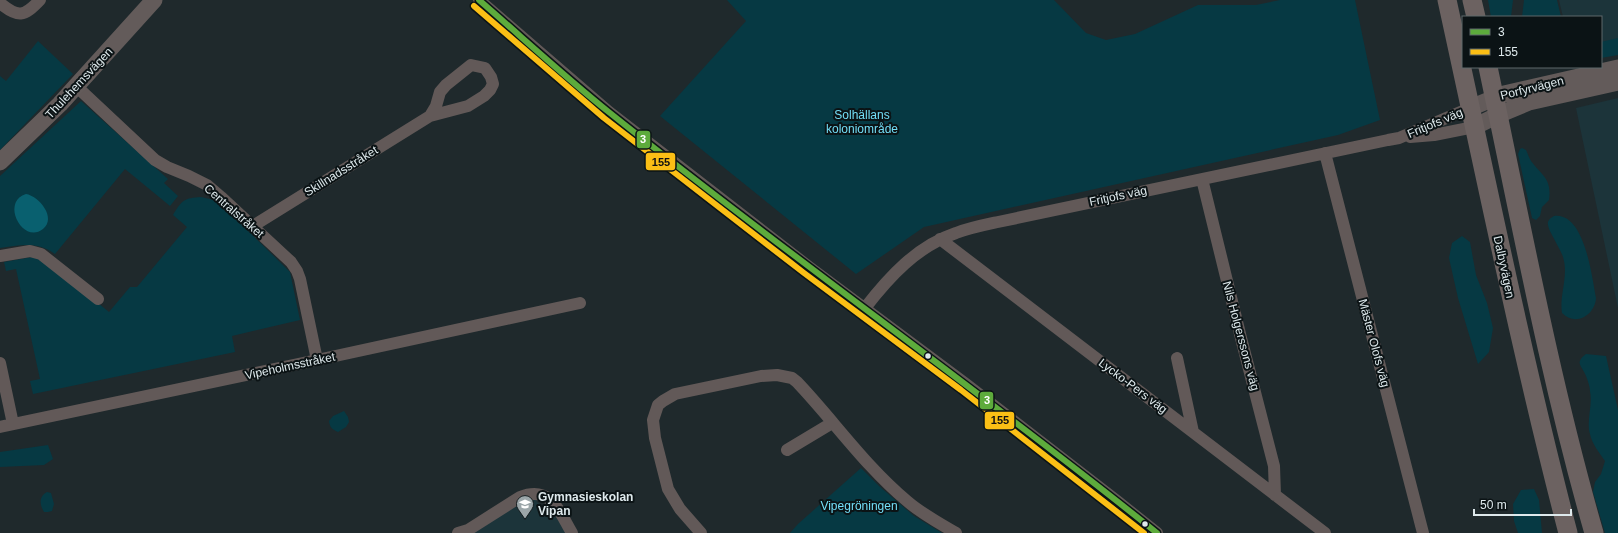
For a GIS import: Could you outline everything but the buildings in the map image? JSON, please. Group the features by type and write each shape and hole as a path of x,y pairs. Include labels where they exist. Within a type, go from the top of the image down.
{"main road":[{"name":"Dalbyvägen","path":"1447,0 1523,354 1568,533"},
{"path":"1472,0 1476,16"},
{"path":"1488,68 1548,348 1567,431 1594,533"}],"street":[{"path":"0,3 11,11 20,14 28,12 40,0"},
{"name":"Thulehemsvägen","path":"0,162 38,126 154,0"},
{"path":"479,0 609,112 731,207 1092,481 1157,533"},
{"name":"Skillnadsstråket","path":"253,226 430,116 468,106 484,96 493,84 491,77 484,68 471,65 440,92 436,106 430,116"},
{"name":"Porfyrvägen","path":"1474,127 1496,106 1526,88 1618,68"},
{"name":"Porfyrvägen","path":"1470,108 1529,102 1618,82"},
{"name":"Centralstråket","path":"76,86 155,160 207,185 280,251 297,271 317,360"},
{"name":"Fritjofs väg","path":"1399,138 1470,108"},
{"name":"Fritjofs väg","path":"865,308 903,264 940,239 955,233 998,222 1325,153 1399,138 1434,135 1474,127"},
{"name":"Mäster Olofs väg","path":"1325,153 1423,533"},
{"name":"Nils Holgerssons väg","path":"1202,179 1274,466 1275,495"},
{"name":"Lycko-Pers väg","path":"940,239 1325,533"},
{"path":"0,256 30,251 41,254 98,300"},
{"name":"Vipeholmsstråket","path":"0,427 580,303"},
{"path":"1177,358 1193,432"},
{"path":"0,363 13,424"},
{"path":"701,533 680,509 668,489 660,458 653,420 658,406 662,401 675,394 777,374 792,378 797,382 858,453 902,496 921,512 956,533"},
{"path":"788,450 832,423"},
{"path":"458,533 468,530 520,498 528,494 535,494 545,495 552,499 572,533"}],"shaded area":[{"path":"1559,0 1618,0 1618,52 1602,55 1602,16 1563,16"},
{"path":"1618,98 1618,308 1576,108"},
{"path":"26,194 41,203 47,214 47,224 43,229 35,232 28,231 22,227 17,220 15,213 15,205 18,198"},
{"name":"Gymnasieskolan Vipan","path":"535,496 537,502 542,506 552,508 572,533 458,533 520,497"}],"green space":[{"name":"Solhällans koloniområde","path":"727,0 1054,0 1086,33 1106,40 1135,34 1198,5 1256,5 1280,0 1355,0 1380,120 1338,135 924,227 856,274 660,116 746,21"},
{"path":"1488,0 1513,0 1511,16 1491,16"},
{"path":"1524,0 1557,0 1561,16 1522,16"},
{"path":"1618,38 1618,55 1602,58 1602,42"},
{"path":"38,41 73,74 0,150 0,76 6,81"},
{"path":"81,101 168,179 164,183 178,196 170,206 125,169 55,254 42,247 29,245 0,248 0,176"},
{"path":"1522,148 1526,150 1531,161 1548,182 1549,187 1549,200 1542,207 1540,216 1536,220 1532,218 1518,154"},
{"path":"201,197 214,200 233,216 290,272 300,320 232,336 235,352 33,394 30,381 40,379 16,269 6,271 4,262 32,257 48,262 109,312 130,287 137,287 187,227 173,215 181,203 187,199"},
{"path":"1554,216 1565,218 1573,224 1580,235 1589,262 1596,298 1595,304 1588,314 1579,319 1567,317 1562,313 1561,306 1565,278 1565,264 1562,253 1550,232 1548,224 1549,220"},
{"path":"1462,236 1470,242 1476,275 1487,303 1493,328 1489,352 1478,364 1458,298 1449,258 1452,243"},
{"path":"1586,354 1606,356 1618,410 1618,533 1605,533 1593,492 1595,482 1601,474 1605,461 1592,441 1589,429 1591,396 1587,378 1580,365 1580,360"},
{"path":"344,411 349,422 346,427 338,432 332,428 329,421 333,416"},
{"path":"48,445 53,459 44,465 0,467 0,452"},
{"name":"Vipegröningen","path":"861,468 879,486 914,516 942,533 790,533 798,524"},
{"path":"1534,489 1539,500 1542,533 1518,533 1514,521 1513,504 1521,490"},
{"path":"47,492 51,493 54,504 52,511 44,512 41,499"}],"transit line":[{"name":"3","path":"479,0 593,99 678,166 1021,427 1157,533"},
{"name":"155","path":"474,6 604,118 804,273 961,390 1144,533"}],"place":[{"name":"Gymnasieskolan Vipan","path":"525,519"}]}
